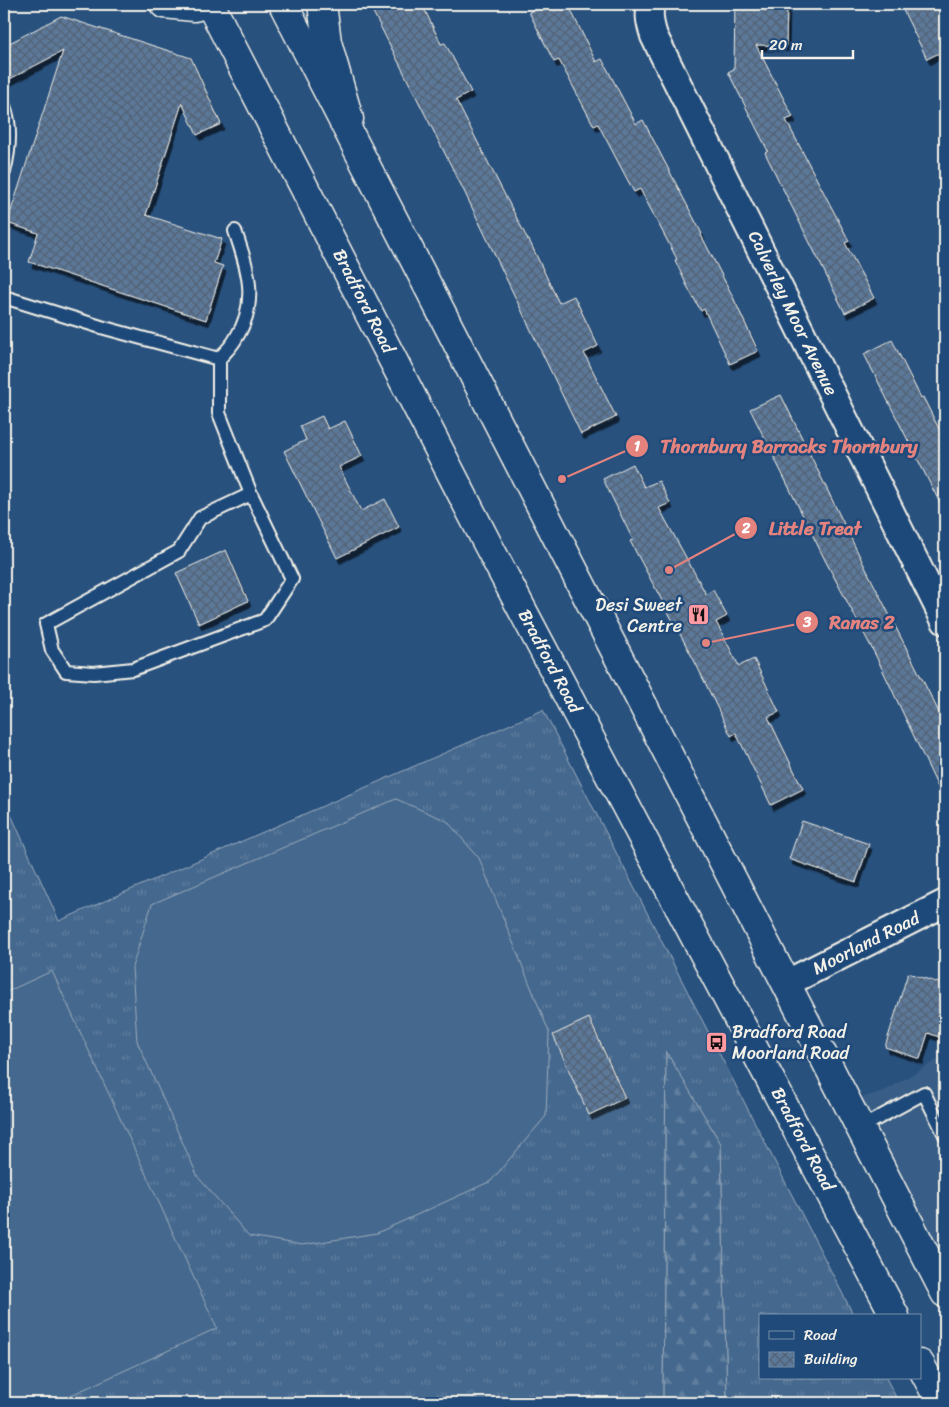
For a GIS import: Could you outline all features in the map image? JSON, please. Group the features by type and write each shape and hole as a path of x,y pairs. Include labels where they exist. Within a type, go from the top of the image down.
{"main road":[{"path":"164,4 194,7 205,4"},
{"name":"Bradford Road","path":"210,4 488,543 894,1314"},
{"path":"282,4 860,1128 938,1262 945,1293"},
{"path":"322,4 327,42 358,151"},
{"path":"922,1368 941,1403"}],"street":[{"name":"Calverley Moor Avenue","path":"652,4 649,8 650,23 654,36 945,621"},
{"name":"Moorland Road","path":"787,983 945,903"}],"lane":[{"path":"4,106 7,114 9,153 4,172"},
{"path":"235,231 247,265 251,294 248,316 236,339 219,359 220,413 251,494 292,579 266,620 133,669 94,673 66,671 52,650 46,624 179,551 200,518 251,494"},
{"path":"4,297 101,327 219,359"},
{"path":"860,1128 924,1093 945,1135"}],"shaded area":[{"path":"945,1055 945,1293 847,1103 886,1090"}],"green space":[{"path":"543,710 853,1314 759,1314 759,1380 887,1380 899,1403 727,1403 721,1144 666,1052 663,1403 4,1403 4,799 59,921"},
{"path":"396,799 447,821 479,858 549,1032 546,1116 491,1181 377,1233 302,1245 249,1236 198,1177 137,1041 132,967 152,904"},
{"path":"52,971 217,1328 54,1403 4,1403 4,993"},
{"path":"666,1051 721,1144 727,1403 663,1403"}],"building":[{"path":"369,4 422,4 441,44 445,43 471,92 456,100 529,240 559,303 574,296 598,346 584,353 616,417 581,434 464,191"},
{"path":"545,4 568,4 596,62 602,59 636,124 643,120 702,234 758,351 730,364 704,309 701,311 687,286 675,260 677,259 640,189 634,192 598,124 594,126 559,60 554,62 529,12"},
{"path":"735,4 787,4 786,46 756,45 793,117 786,120 849,241 845,243 874,298 845,313 765,153 768,151 728,72 734,69"},
{"path":"900,4 945,4 945,50 927,59"},
{"path":"61,16 191,58 221,124 197,135 182,103 146,215 222,239 214,263 223,266 206,320 29,262 38,233 7,223 63,51 4,82 4,46"},
{"path":"892,340 945,441 945,513 864,354"},
{"path":"781,395 862,561 945,724 945,802 876,656 825,560 750,409"},
{"path":"322,416 328,429 345,421 362,456 339,467 361,511 385,499 399,527 337,558 284,451 306,440 300,426"},
{"path":"633,464 644,487 659,481 670,503 659,508 706,594 713,590 727,616 716,622 739,666 754,659 779,712 768,717 803,789 771,805 736,733 731,736 696,664 630,541 633,540 603,479"},
{"path":"226,550 248,601 199,624 176,573"},
{"path":"802,821 869,844 856,882 789,859"},
{"path":"908,973 945,985 945,1039 928,1033 920,1059 885,1047"},
{"path":"589,1018 625,1098 589,1115 553,1035"}],"place":[{"name":"Thornbury Barracks Thornbury","path":"562,479"},
{"name":"Little Treat","path":"669,570"},
{"name":"Desi Sweet Centre","path":"698,615"},
{"name":"Ranas 2","path":"706,643"},
{"name":"Bradford Road Moorland Road","path":"716,1042"}]}
